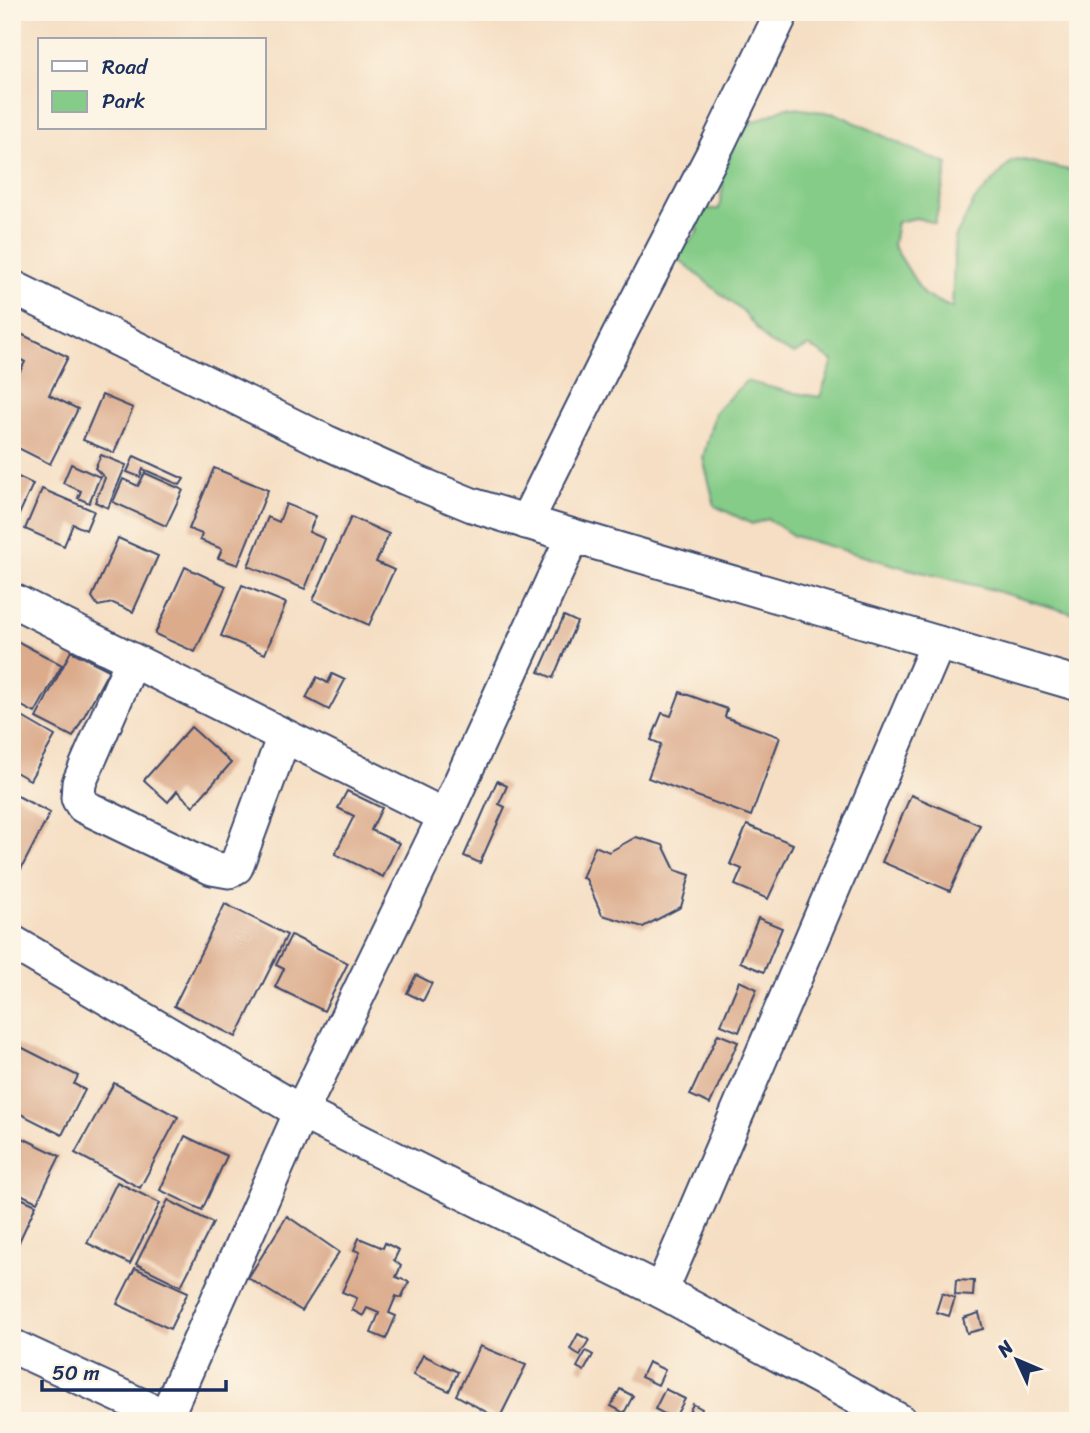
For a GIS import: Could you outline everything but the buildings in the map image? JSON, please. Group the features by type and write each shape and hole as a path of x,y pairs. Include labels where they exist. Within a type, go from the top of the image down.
{"street":[{"path":"526,522 782,12"},
{"path":"14,291 328,443 472,505 1078,684"},
{"path":"12,1346 169,1419 301,1112 444,816 573,536"},
{"path":"12,600 444,816"},
{"path":"661,1291 938,643"},
{"path":"132,660 79,783 78,798 83,806 212,868 229,871 236,867 284,736"},
{"path":"13,943 301,1112 661,1291 900,1421"}],"green space":[{"path":"787,107 837,114 948,164 935,223 916,218 897,222 893,245 924,295 952,308 955,238 974,201 1012,161 1023,160 1078,172 1078,615 794,536 768,519 752,524 715,506 703,458 715,412 746,381 820,397 833,361 809,346 794,354 769,343 743,312 666,249 673,235 689,243 699,230 687,216 697,209 719,209 723,186 717,175 719,166 728,164 735,139 751,123"}]}
